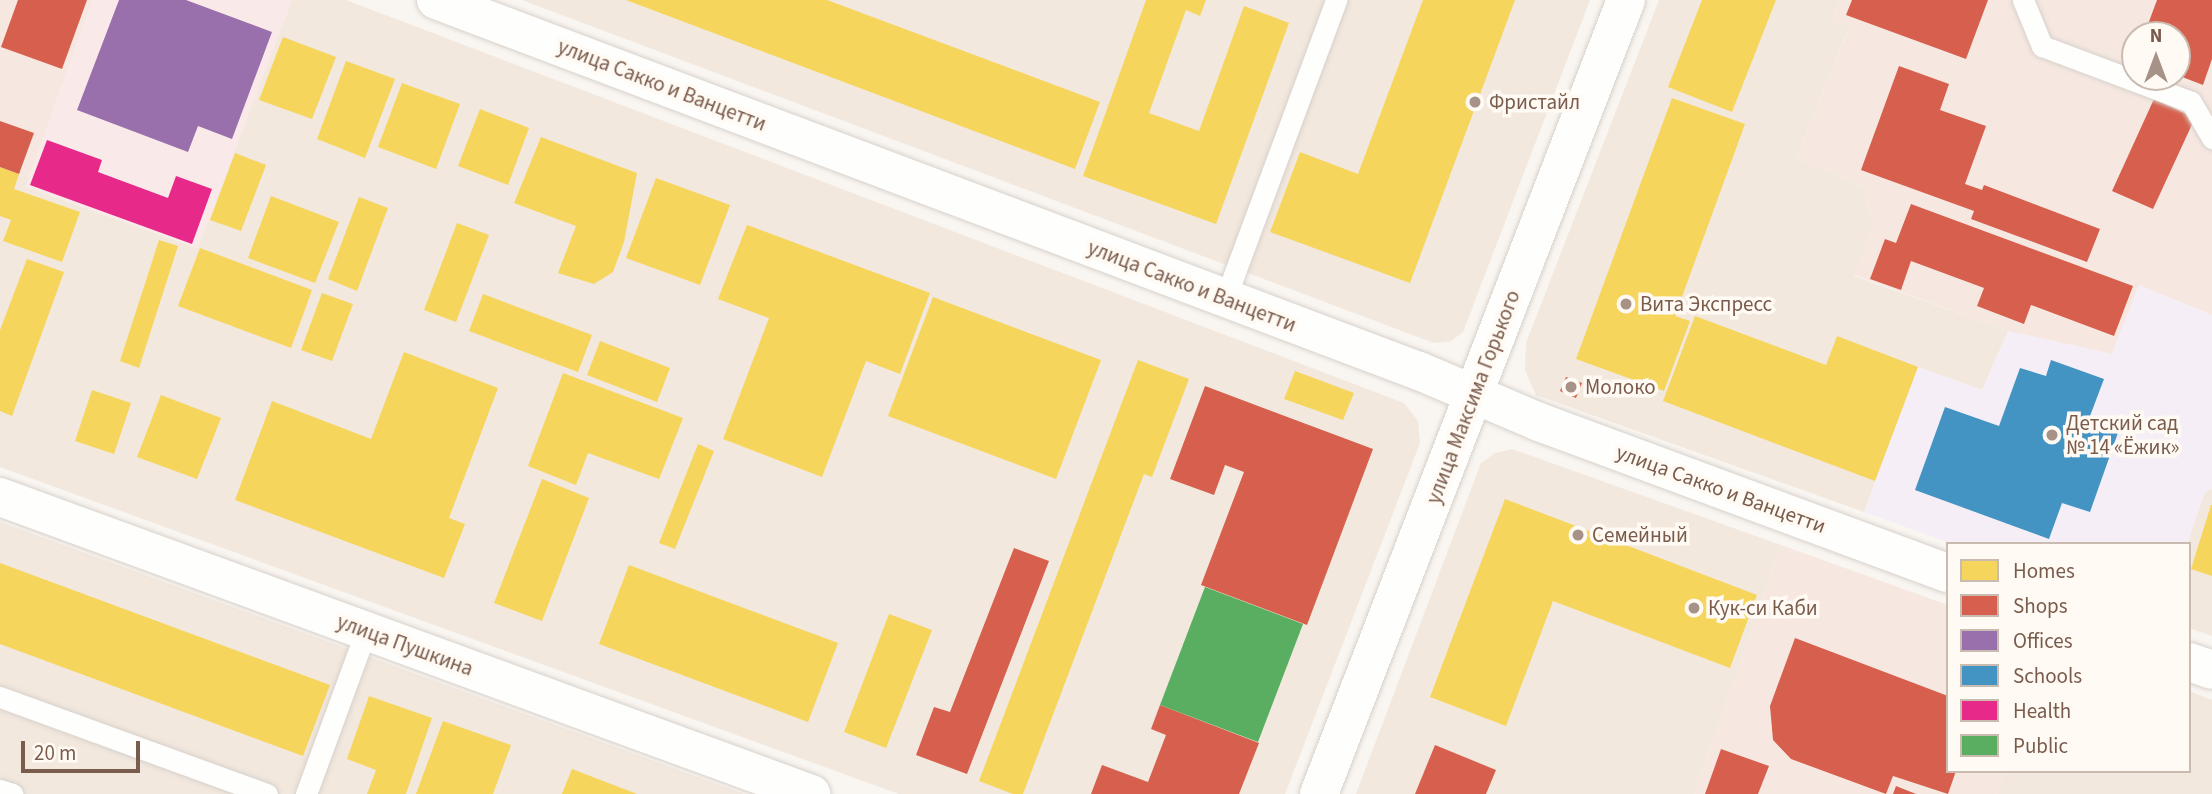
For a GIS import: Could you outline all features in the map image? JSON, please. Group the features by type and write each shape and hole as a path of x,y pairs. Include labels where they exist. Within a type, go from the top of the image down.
{"street":[{"name":"улица Сакко и Ванцетти","path":"436,0 1475,394 1539,422 1946,572"},
{"name":"улица Максима Горького","path":"1319,794 1626,0"},
{"name":"улица Пушкина","path":"0,497 811,794"},
{"path":"2191,663 2212,670"}],"lane":[{"path":"1226,299 1336,0"},
{"path":"2023,0 2042,46 2191,102 2212,138"},
{"path":"306,794 366,631"},
{"path":"0,697 267,794"},
{"path":"0,789 12,794"}],"shaded area":[{"path":"0,0 93,0 29,178 0,167"},
{"path":"93,0 292,0 198,248 26,187"},
{"path":"292,0 346,0 1404,403 1418,421 1420,443 1285,794 899,794 0,467 0,167 29,178 26,187 197,248"},
{"path":"522,0 1590,0 1463,332 1451,341 1434,343"},
{"path":"1659,0 1840,0 1832,20 1849,27 1796,158 1862,187 1874,225 1854,276 2008,331 1982,390 1918,367 1864,512 1536,395 1525,370 1526,343"},
{"path":"1840,0 2212,0 2212,315 2139,285 2112,354 2008,331 1854,275 1874,225 1862,187 1796,158 1849,28 1832,20"},
{"name":"Детский сад № 14 «Ёжик»","path":"2139,285 2212,315 2212,489 2205,492 2188,542 1947,542 1864,512 1918,367 1982,390 2008,331 2112,354"},
{"path":"1512,449 1781,545 1694,794 1356,794 1481,463 1495,453"},
{"path":"2212,489 2212,636 2191,629 2191,542 2188,542 2205,491"},
{"path":"0,522 744,794 0,794"},
{"path":"1781,545 1946,604 1946,773 2004,773 1997,794 1694,794"},
{"path":"2191,692 2212,700 2212,794 1997,794 2004,773 2191,773"}],"building: Homes":[{"path":"626,0 827,0 1100,102 1075,169"},
{"path":"1146,0 1206,0 1200,16 1186,10 1149,113 1199,131 1244,6 1289,23 1216,224 1083,176"},
{"path":"1423,0 1515,0 1410,283 1270,232 1300,152 1358,174"},
{"path":"1702,0 1776,0 1732,112 1668,87"},
{"path":"283,37 336,57 312,119 259,100"},
{"path":"346,61 395,79 365,158 317,139"},
{"path":"402,83 460,104 436,169 378,147"},
{"path":"1672,98 1745,124 1675,316 1690,321 1664,391 1576,359"},
{"path":"480,109 529,128 508,185 458,166"},
{"path":"541,137 637,173 624,242 613,272 594,284 558,273 576,226 514,203"},
{"path":"235,153 266,165 241,231 210,220"},
{"path":"0,167 19,174 14,189 80,212 62,262 3,241 11,220 0,216"},
{"path":"656,178 730,205 700,285 626,258"},
{"path":"271,196 339,222 315,283 248,258"},
{"path":"359,197 388,208 357,291 328,279"},
{"path":"457,223 489,235 456,322 424,310"},
{"path":"747,225 930,293 900,374 866,361 822,477 723,439 769,318 718,299"},
{"path":"159,240 178,246 139,368 120,361"},
{"path":"200,248 312,290 291,348 178,306"},
{"path":"27,259 64,272 12,416 0,411 0,330"},
{"path":"322,293 353,304 332,361 301,350"},
{"path":"483,294 592,335 578,372 469,331"},
{"path":"933,297 1101,360 1056,479 888,416"},
{"path":"1695,316 1826,365 1837,336 1918,367 1875,481 1663,401"},
{"path":"600,341 670,368 657,402 587,375"},
{"path":"404,352 498,388 449,518 465,524 444,578 235,500 272,401 371,439"},
{"path":"1138,360 1189,379 1152,477 1144,474 1023,794 1013,794 979,781"},
{"path":"1295,371 1354,393 1343,420 1284,399"},
{"path":"563,373 683,418 659,479 588,453 576,485 528,466"},
{"path":"92,390 131,403 114,454 75,441"},
{"path":"161,395 221,418 197,479 137,457"},
{"path":"698,444 714,451 675,549 659,543"},
{"path":"542,479 589,498 542,621 494,603"},
{"path":"1505,499 1757,595 1730,668 1553,601 1506,726 1430,697"},
{"path":"2212,505 2212,576 2191,569"},
{"path":"0,563 330,685 303,756 0,644"},
{"path":"629,565 838,643 808,722 599,644"},
{"path":"889,614 932,630 886,748 844,732"},
{"path":"369,696 432,718 406,794 367,794 376,770 347,759"},
{"path":"443,721 511,745 493,794 416,794"},
{"path":"572,769 637,794 562,794"}],"building: Shops":[{"path":"18,0 87,0 62,69 1,47"},
{"path":"1852,0 1988,0 1966,59 1846,15"},
{"path":"2157,0 2212,0 2212,59 2203,85 2191,80 2191,21 2149,21"},
{"path":"1899,66 1949,84 1940,110 1986,126 1965,184 1982,190 1984,185 2100,229 2087,262 1971,219 1974,211 1861,170"},
{"path":"2154,99 2195,118 2153,209 2112,191"},
{"path":"0,121 34,133 19,174 0,167"},
{"path":"1911,204 2133,286 2114,336 2031,305 2024,324 1977,306 1984,288 1911,261 1901,290 1870,279 1885,239 1896,243"},
{"name":"Молоко","path":"1566,377 1582,383 1576,398 1560,391"},
{"path":"1205,386 1373,449 1307,625 1201,585 1244,472 1225,465 1214,495 1170,479"},
{"path":"1014,548 1049,561 967,774 916,755 934,707 950,712"},
{"path":"1795,638 1946,695 1946,773 1955,773 1948,794 1893,776 1886,794 1791,759 1773,740 1770,706"},
{"path":"1160,705 1259,743 1239,794 1091,794 1102,765 1148,782 1166,735 1151,729"},
{"path":"1435,745 1496,770 1486,794 1415,794"},
{"path":"1721,749 1769,766 1758,794 1705,794"},
{"path":"1896,786 1916,794 1893,794"}],"building: Offices":[{"path":"119,0 186,0 272,32 232,139 198,126 188,152 77,110"}],"building: Schools":[{"path":"2051,360 2104,379 2090,416 2120,427 2090,512 2062,503 2049,539 1915,490 1945,407 1999,426 2020,368 2046,376"}],"building: Health":[{"path":"47,140 102,160 98,172 168,198 176,176 212,189 192,244 30,185"}],"building: Public":[{"path":"1205,587 1303,624 1258,742 1160,705"}],"place":[{"name":"Фристайл","path":"1475,102"},
{"name":"Вита Экспресс","path":"1626,304"},
{"name":"Молоко","path":"1571,387"},
{"name":"Детский сад № 14 «Ёжик»","path":"2052,435"},
{"name":"Семейный","path":"1578,535"},
{"name":"Кук-си Каби","path":"1694,608"}]}
